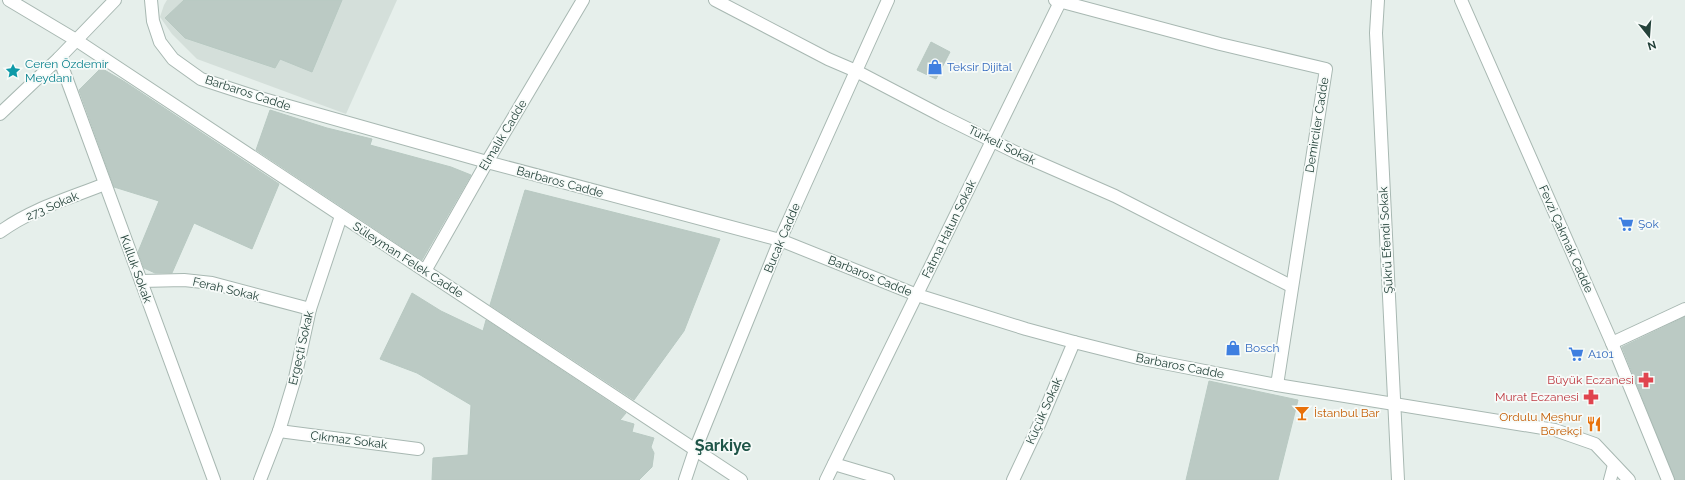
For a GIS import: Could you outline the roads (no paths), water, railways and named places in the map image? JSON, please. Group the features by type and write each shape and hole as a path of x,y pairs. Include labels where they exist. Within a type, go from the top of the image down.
{"street":[{"name":"Süleyman Felek Cadde","path":"9,0 76,40 741,480"},
{"path":"0,114 59,58 115,0"},
{"name":"Barbaros Cadde","path":"151,0 154,21 160,42 173,59 201,78 253,96 487,162 780,240 917,295 1026,329 1074,342 1138,358 1277,385 1555,430 1595,444 1630,480"},
{"name":"Elmalık Cadde","path":"425,271 487,162 583,0"},
{"name":"Türkeli Sokak","path":"715,0 828,59 856,71 1019,154 1115,196 1292,286"},
{"name":"Bucak Cadde","path":"685,480 780,240 888,0"},
{"name":"Şükrü Efendi Sokak","path":"1378,0 1376,33 1396,404 1398,480"},
{"name":"Fevzi Çakmak Cadde","path":"1460,0 1612,343 1668,480"},
{"name":"Fatma Hatun Sokak","path":"826,480 1059,1"},
{"name":"Demirciler Cadde","path":"1059,1 1220,44 1326,69 1277,385"},
{"name":"Kulluk Sokak","path":"59,58 214,480"},
{"name":"273 Sokak","path":"0,232 12,223 44,208 105,184"},
{"name":"Ergeçti Sokak","path":"260,480 279,431 295,378 310,309 341,216"},
{"name":"Ferah Sokak","path":"141,281 184,280 212,283 310,309"},
{"path":"1612,343 1685,309"},
{"name":"Küçük Sokak","path":"1013,480 1038,427 1074,342"},
{"name":"Çıkmaz Sokak","path":"279,431 418,449"},
{"path":"834,464 888,480"},
{"path":"1610,480 1614,464"}],"place":[{"name":"Teksir Dijital","path":"935,67"},
{"name":"Ceren Özdemir Meydanı","path":"13,71"},
{"name":"Şok","path":"1626,224"},
{"name":"Bosch","path":"1233,348"},
{"name":"A101","path":"1576,354"},
{"name":"Büyük Eczanesi","path":"1646,380"},
{"name":"Murat Eczanesi","path":"1591,397"},
{"name":"İstanbul Bar","path":"1302,413"},
{"name":"Ordulu Meşhur Börekçi","path":"1594,424"}],"district":[{"name":"Şarkiye","path":"723,445"}]}
